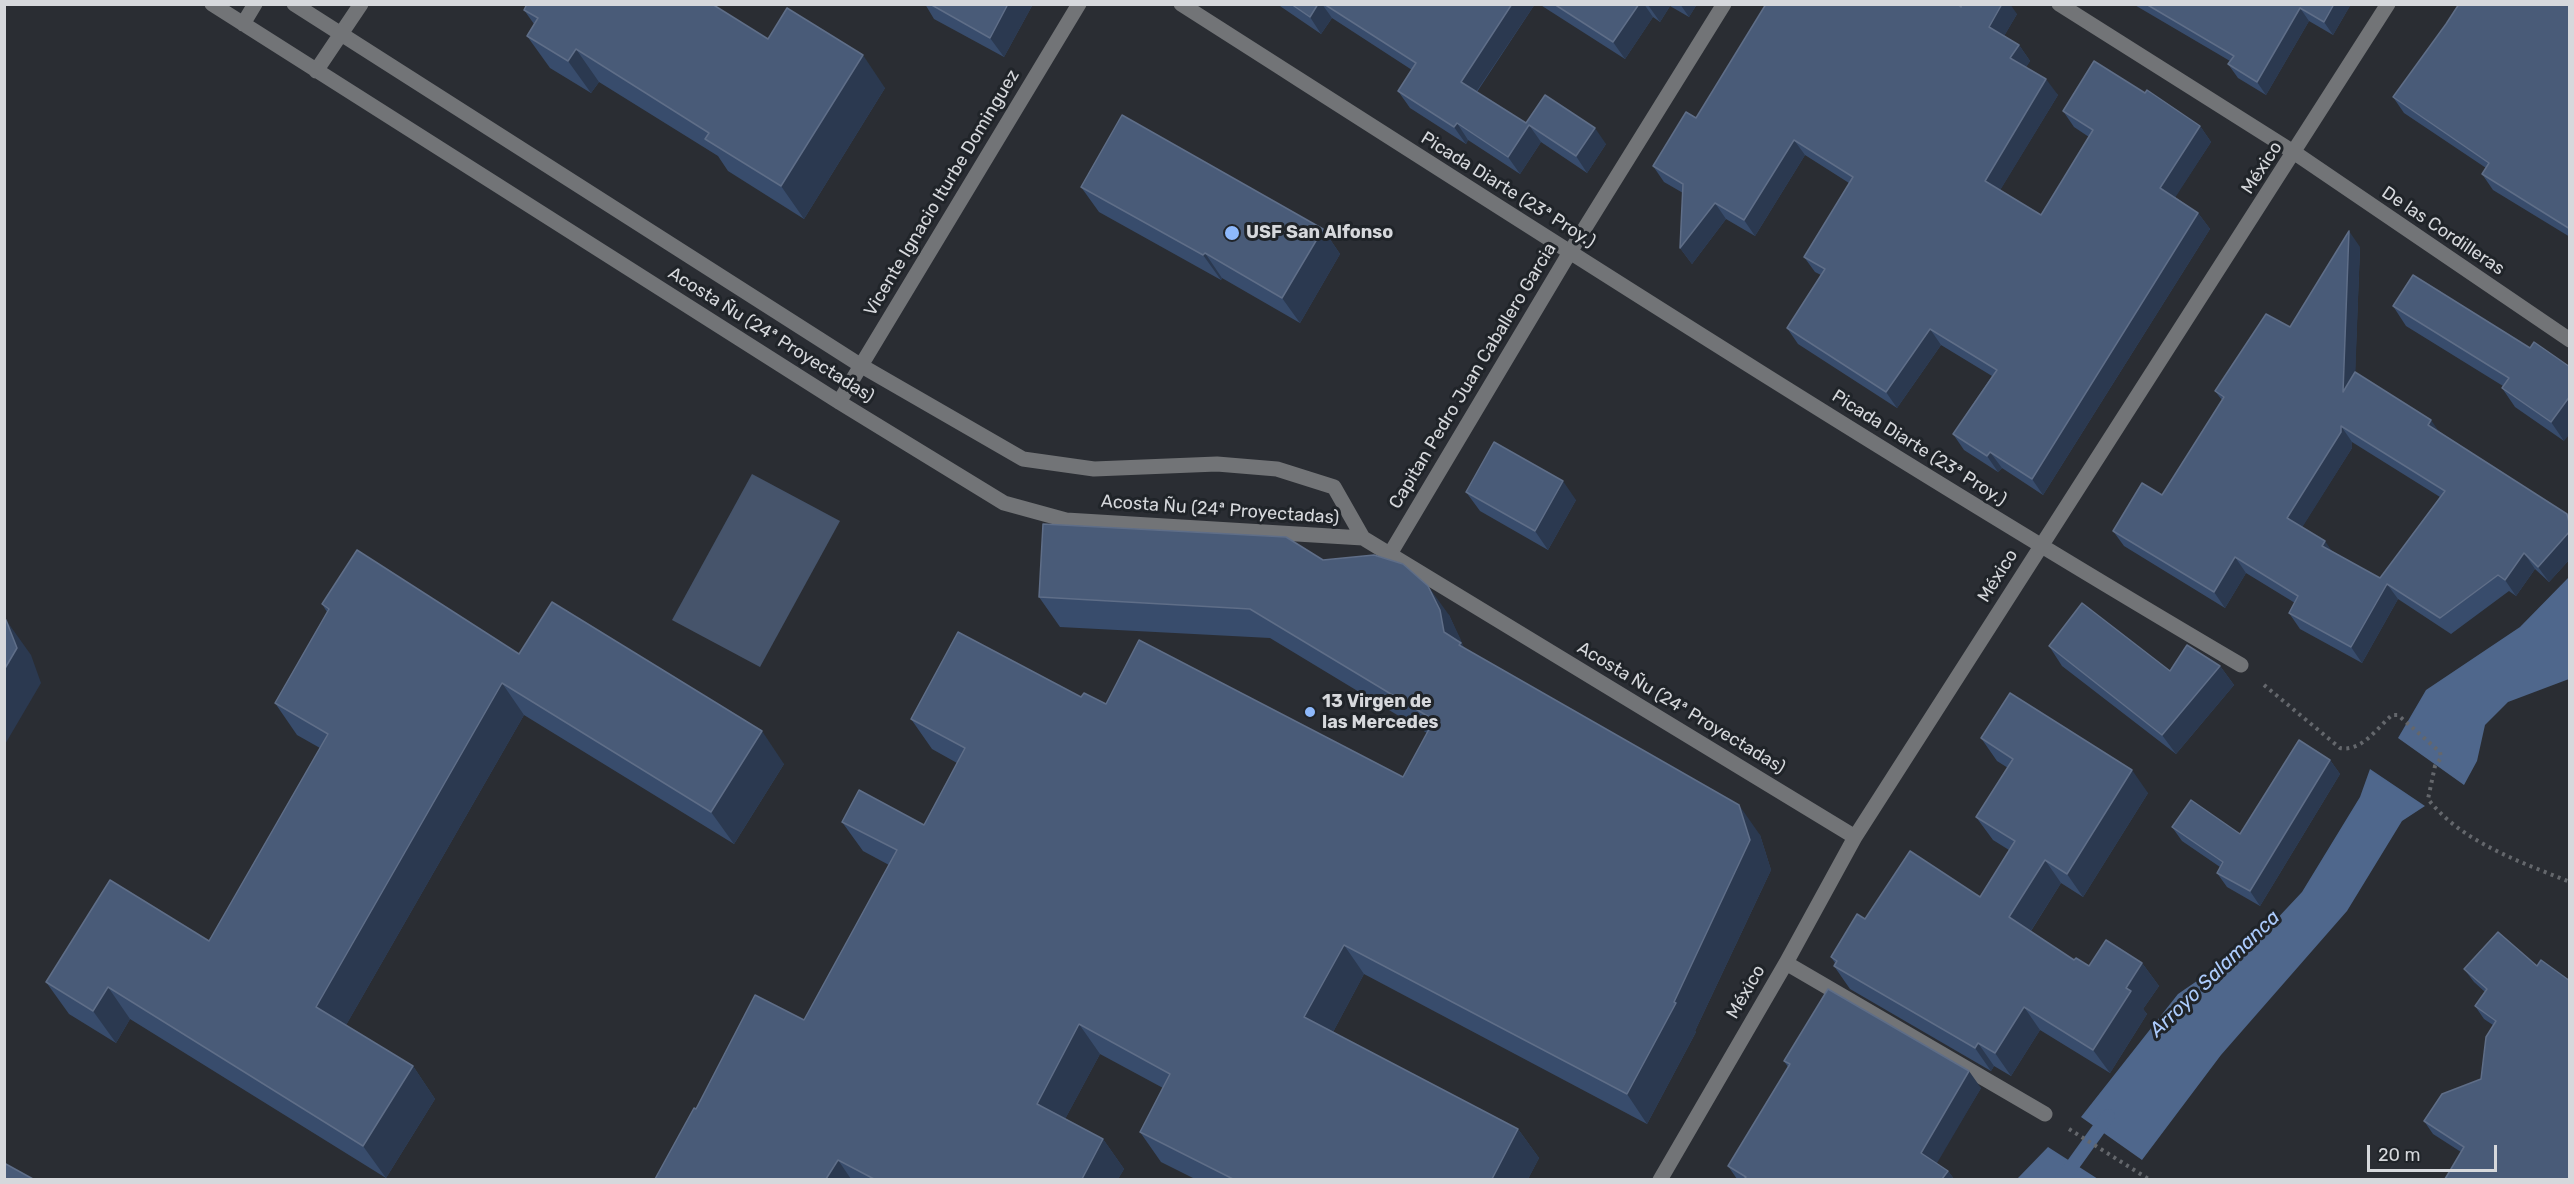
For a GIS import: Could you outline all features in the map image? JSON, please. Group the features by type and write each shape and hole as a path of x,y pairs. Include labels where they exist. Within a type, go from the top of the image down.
{"street":[{"name":"Acosta Ñu (24ª Proyectadas)","path":"212,4 839,402 1004,502 1066,520 1363,538 1855,837"},
{"path":"243,24 255,4"},
{"name":"Acosta Ñu (24ª Proyectadas)","path":"294,4 860,365 1023,459 1094,470 1217,464 1277,469 1334,487 1363,538"},
{"path":"316,71 361,4"},
{"name":"Vicente Ignacio Iturbe Dominguez","path":"839,402 1078,4"},
{"name":"Picada Diarte (23ª Proy.)","path":"1181,4 1570,252 2040,546 2241,665"},
{"name":"Capitan Pedro Juan Caballero Garcia","path":"1390,554 1570,252 1724,4"},
{"name":"De las Cordilleras","path":"2059,4 2295,153 2570,340"},
{"name":"México","path":"1660,1179 1786,963 1855,837 2040,546 2295,153 2388,4"},
{"path":"1786,963 2045,1114"}],"path":[{"path":"2241,665 2340,748 2349,750 2358,747 2392,715 2398,715 2440,752 2442,758 2435,766 2428,799 2447,821 2517,860 2570,882"},
{"path":"2067,1127 2150,1179"}],"shaded area":[{"path":"752,474 840,521 760,667 672,620"}],"water":[{"path":"2569,577 2569,679 2508,702 2485,725 2477,761 2464,785 2398,738 2426,690 2520,627"},
{"path":"2370,769 2425,806 2402,821 2347,911 2221,1055 2142,1160 2081,1117 2178,994 2258,939 2302,892 2360,797"},
{"path":"2048,1147 2098,1179 2017,1179"}],"building":[{"path":"527,4 712,4 768,39 787,8 863,55 781,186 705,139 709,133 576,49 568,61 527,36 538,18 524,10"},
{"path":"930,4 1008,4 990,38"},
{"path":"1291,4 1318,4 1310,17"},
{"path":"1324,4 1512,4 1461,82 1526,123 1545,95 1595,128 1576,156 1529,125 1508,157 1457,123 1454,127 1398,91 1416,63"},
{"path":"1554,4 1639,4 1613,42"},
{"path":"1766,4 1957,4 1961,7 1962,4 2002,4 1989,27 2019,45 2010,58 2046,79 1985,181 2041,215 2093,130 2063,111 2094,61 2145,93 2147,90 2200,126 2160,188 2198,213 2032,479 1990,452 1987,456 1953,434 1997,370 1930,329 1886,392 1787,328 1825,269 1804,257 1853,177 1794,140 1744,220 1715,203 1680,248 1683,184 1653,166 1686,112 1696,118"},
{"path":"2146,4 2334,4 2324,22 2300,8 2257,82 2228,64 2234,56"},
{"path":"2459,4 2570,4 2570,229 2482,174 2489,163 2393,97"},
{"path":"1122,115 1323,229 1282,298 1205,253 1203,255 1081,187"},
{"path":"2349,231 2343,392 2355,372 2431,420 2428,425 2567,514 2570,531 2538,567 2524,553 2505,580 2498,575 2440,618 2387,584 2351,647 2289,613 2298,596 2235,557 2214,592 2113,531 2142,483 2162,495 2224,397 2215,391 2266,314 2290,327","holes":["2341,426 2445,491 2380,578 2322,546 2325,541 2287,518 2341,432"]},
{"path":"2413,275 2530,348 2534,342 2570,367 2570,396 2551,422 2502,388 2509,378 2393,306"},
{"path":"1494,442 1563,481 1535,531 1466,492"},
{"path":"1043,524 1286,537 1323,560 1374,555 1403,564 1428,586 1440,610 1444,632 1461,643 1459,645 1739,805 1750,840 1674,1002 1676,1003 1627,1094 1344,945 1304,1017 1518,1129 1492,1179 1233,1179 1140,1132 1170,1074 1079,1024 1037,1104 1103,1139 1082,1179 874,1179 838,1160 826,1179 655,1179 694,1108 696,1109 755,995 804,1020 897,850 842,822 859,790 924,825 965,748 911,719 958,632 1081,697 1084,693 1106,704 1139,640 1403,777 1434,720 1250,609 1039,597"},
{"path":"357,550 519,654 552,602 762,731 711,812 502,683 316,1007 413,1066 363,1146 108,987 93,1011 46,982 110,880 209,941 328,734 275,703 329,609 322,604"},
{"path":"2082,603 2170,671 2187,645 2220,666 2162,735 2049,646"},
{"path":"4,619 17,648 4,670"},
{"path":"2010,693 2132,770 2067,874 2045,860 2009,917 2074,960 2076,958 2089,966 2106,940 2142,963 2126,988 2131,991 2093,1050 2024,1007 1995,1053 1978,1043 1975,1048 1834,966 1837,961 1831,957 1857,914 1865,919 1910,851 1980,897 2015,841 1976,817 2013,759 1981,738"},
{"path":"2299,740 2330,760 2250,891 2217,873 2223,862 2172,827 2191,800 2240,834"},
{"path":"2498,932 2537,966 2541,960 2570,981 2570,1179 2445,1179 2464,1147 2424,1121 2442,1094 2481,1079 2486,1037 2496,1021 2475,1006 2487,989 2464,969"},
{"path":"1828,989 1969,1071 1921,1153 1948,1171 1942,1179 1744,1179 1746,1177 1728,1166 1790,1064 1784,1061"},
{"path":"4,1163 33,1179 4,1179"}],"waterway":[{"name":"Arroyo Salamanca","path":"2062,1180 2108,1116"}],"place":[{"name":"USF San Alfonso","path":"1232,233"},
{"name":"13 Virgen de las Mercedes","path":"1310,712"}]}
